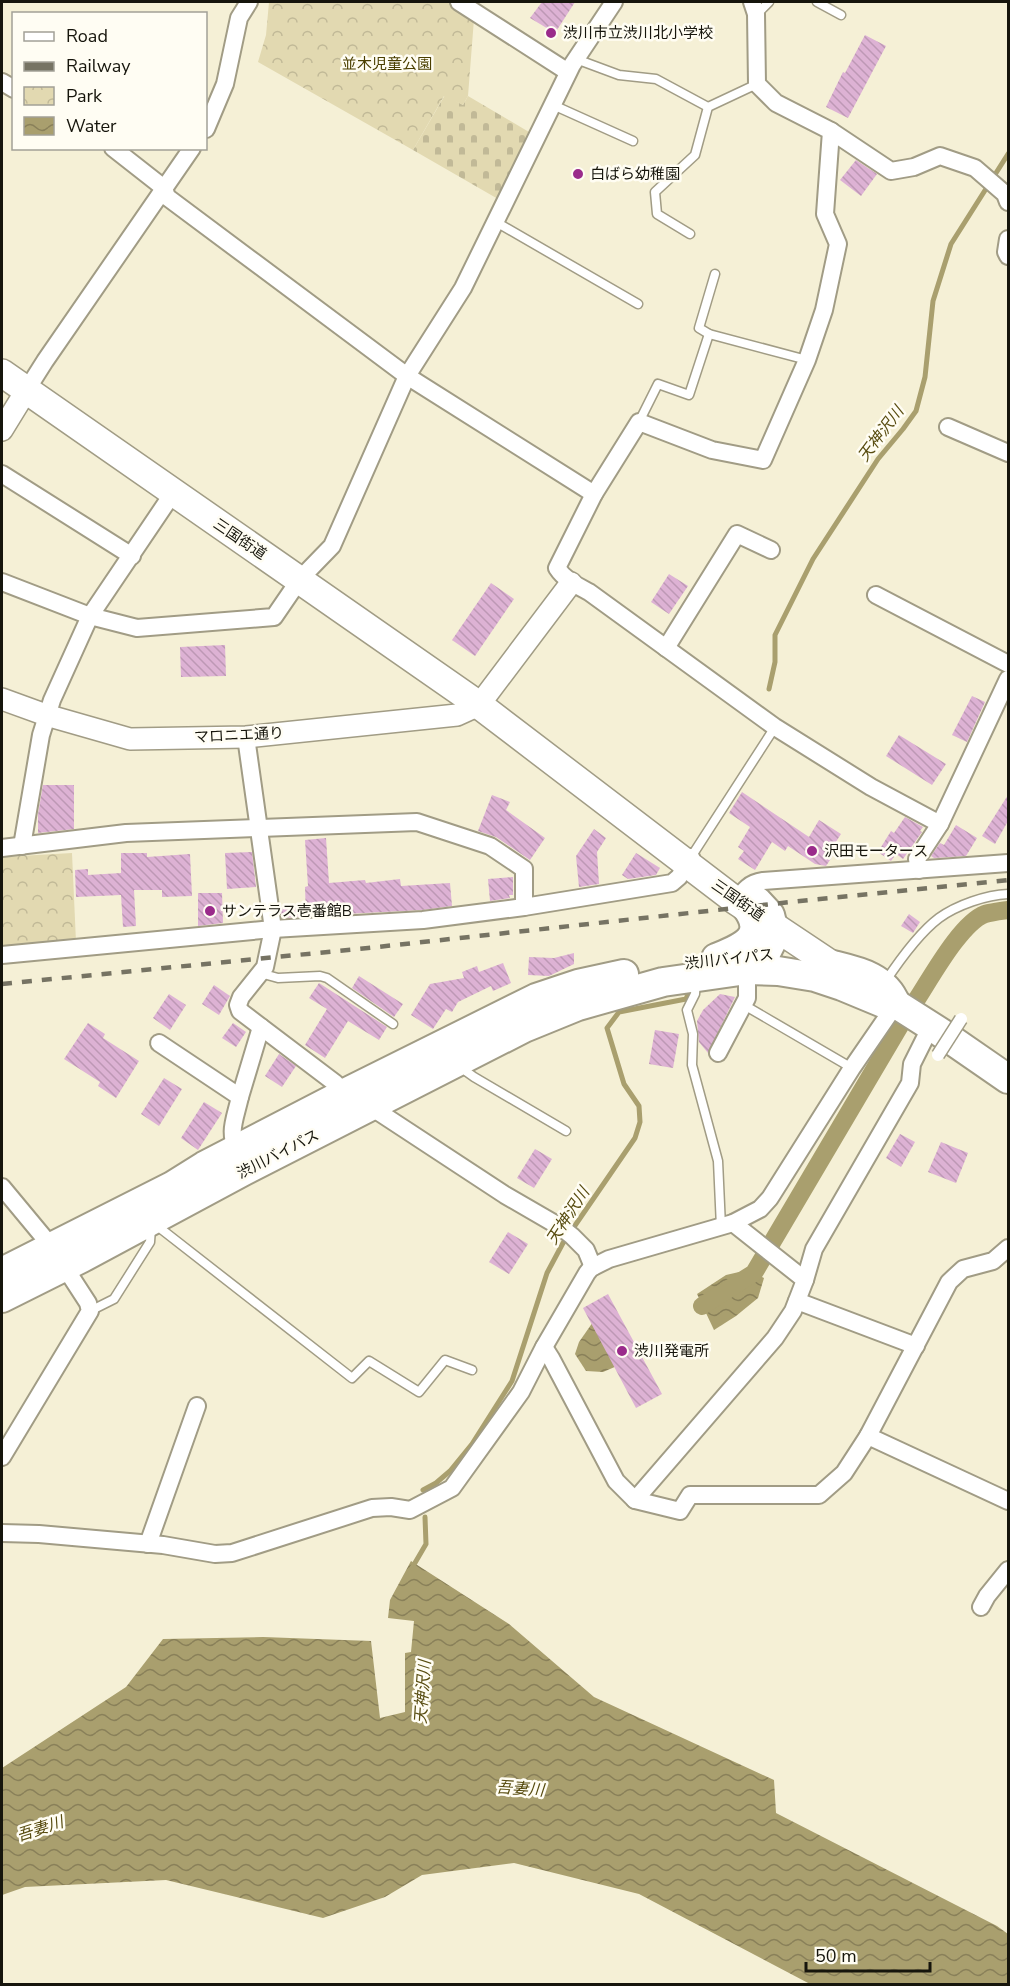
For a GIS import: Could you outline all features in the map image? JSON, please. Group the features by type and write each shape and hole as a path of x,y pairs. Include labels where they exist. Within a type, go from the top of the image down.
{"highway":[{"path":"746,900 770,915 775,935 757,961"},
{"path":"705,967 743,946 752,935 753,919 746,900"},
{"name":"渋川バイパス","path":"2,1272 57,1256 152,1222 239,1161 345,1093 536,998 589,981 642,970 705,967 799,955 831,965 881,987 884,1004 842,986 778,971 757,961"},
{"name":"渋川バイパス","path":"2,1298 57,1256 204,1166 239,1161 371,1107 524,1028 578,1006 663,982 705,967"},
{"name":"三国街道","path":"881,987 931,1026 1008,1079"}],"main road":[{"name":"三国街道","path":"2,373 479,705 573,764 690,859 746,900 881,987"},
{"name":"三国街道","path":"773,926 831,965 881,987"}],"street":[{"path":"207,127 225,84 239,18 249,2"},
{"path":"459,2 572,65"},
{"path":"2,582 90,616 137,628 274,617 300,579 332,546 407,376 463,288 572,65 614,2"},
{"path":"754,8 757,84 776,103 831,131 891,171 914,167 940,156 975,168 1004,196"},
{"path":"831,131 825,214 838,244 824,310 807,360 763,460 712,450 639,422 594,494 557,568 562,576 571,583 589,592 775,727 871,787 940,824"},
{"path":"116,150 164,188 167,198 407,376 594,494"},
{"path":"2,430 26,390 191,150"},
{"path":"1008,239 1005,252 1008,256"},
{"path":"948,427 1008,453"},
{"path":"2,474 132,556"},
{"path":"22,846 46,716 90,616 173,493"},
{"path":"666,648 737,534 771,550"},
{"path":"479,705 571,583"},
{"path":"876,595 1008,664"},
{"path":"919,870 917,859 940,824 1008,680"},
{"name":"マロニエ通り","path":"2,699 46,716 130,739 246,737 457,715 479,705"},
{"path":"246,737 273,929 265,967 241,997 238,1005 240,1011 345,1093 371,1107 505,1195 567,1232 585,1250 593,1267"},
{"path":"2,848 126,833 417,822 490,846 524,868 524,907"},
{"path":"2,955 273,929 423,920 524,907 672,883 679,877 690,859"},
{"path":"746,900 752,882 1008,863"},
{"path":"718,1053 747,998 757,961"},
{"path":"2,1533 148,1544 215,1554 232,1553 372,1508 391,1507 410,1510 452,1488 520,1392 587,1273 593,1267 609,1259 727,1225 760,1209 770,1198 852,1068 881,987"},
{"path":"938,1055 961,1019"},
{"path":"635,1500 775,1338 793,1311 814,1249 910,1083 912,1064 931,1026"},
{"path":"239,1161 231,1138 233,1123 261,1027"},
{"path":"159,1043 240,1097"},
{"path":"2,1187 57,1256 88,1303 90,1311 2,1456"},
{"path":"727,1225 805,1280"},
{"path":"544,1347 616,1481 635,1500 680,1511 690,1495 819,1495 844,1473 868,1436 950,1282 963,1269 993,1261 1008,1248"},
{"path":"797,1301 916,1346"},
{"path":"148,1544 197,1406"},
{"path":"868,1436 1008,1501"},
{"path":"981,1607 1008,1570"}],"lane":[{"path":"754,8 769,2"},
{"path":"817,2 841,15"},
{"path":"572,65 619,75 656,79 708,107"},
{"path":"690,234 657,214 655,192 695,155 708,107 757,84"},
{"path":"553,105 633,141"},
{"path":"496,222 639,304"},
{"path":"715,274 699,328 709,334 807,360"},
{"path":"639,422 658,384 689,395 709,334"},
{"path":"690,859 775,727"},
{"path":"881,987 924,932 939,918 957,908 1000,894 1008,894"},
{"path":"705,967 687,1010 693,1035 692,1065 718,1161 727,1225"},
{"path":"260,973 278,978 320,976 327,978 393,1024"},
{"path":"744,1005 852,1068"},
{"path":"460,1061 467,1072 474,1077 566,1131"},
{"path":"90,1311 114,1299 150,1242 152,1222"},
{"path":"152,1222 352,1378 369,1361 419,1392 445,1360 472,1370"}],"green space":[{"name":"並木児童公園","path":"269,2 447,2 474,19 468,96 463,105 444,96 413,150 258,62 266,35"},
{"path":"445,95 463,105 468,96 529,132 498,199 413,150"},
{"path":"72,853 76,942 2,949 2,857"}],"water":[{"path":"739,1272 754,1273 764,1278 758,1298 714,1330 697,1294 726,1275"},
{"path":"593,1322 617,1366 603,1372 586,1371 575,1354 579,1342"},
{"name":"吾妻川","path":"411,1561 509,1624 594,1697 774,1780 776,1813 997,1926 1008,1934 1008,1984 810,1984 639,1894 514,1863 422,1875 385,1897 323,1918 166,1880 25,1887 2,1895 2,1768 126,1687 163,1639 263,1637 371,1641 380,1718 405,1712 405,1653 411,1652 414,1621 388,1618 390,1600"}],"building":[{"path":"542,2 575,2 555,33 530,18"},
{"path":"865,35 886,46 848,118 826,107"},
{"path":"856,160 877,174 861,196 840,180"},
{"path":"669,574 688,586 669,614 651,602"},
{"path":"491,583 514,599 475,656 452,640"},
{"path":"225,645 226,676 181,677 180,647"},
{"path":"972,696 985,702 967,742 952,735"},
{"path":"899,735 946,764 932,785 886,756"},
{"path":"43,785 74,785 74,829 38,833 38,814"},
{"path":"742,792 809,837 819,820 841,834 830,851 834,854 826,866 815,864 788,846 785,851 772,842 755,870 738,859 744,851 738,847 750,827 729,813"},
{"path":"492,795 510,802 506,810 545,838 530,860 496,837 478,831"},
{"path":"1008,795 1008,821 995,844 982,836"},
{"path":"905,817 923,827 920,831 922,832 903,859 896,854 891,861 878,852 891,831 894,833"},
{"path":"956,825 977,838 966,856 934,858 931,856 940,843 944,845"},
{"path":"594,829 606,838 597,852 599,884 579,887 576,856"},
{"path":"326,838 329,883 365,880 366,883 400,879 401,886 450,883 452,906 422,910 306,916 305,887 308,886 305,840"},
{"path":"252,852 256,887 227,889 225,853"},
{"path":"121,853 147,853 147,857 190,854 192,896 162,897 162,890 134,890 136,926 123,927 121,895 76,897 75,870 88,869 88,875 121,873"},
{"path":"636,853 660,868 656,875 628,879 622,875"},
{"path":"513,877 513,895 509,895 510,898 490,901 488,879"},
{"name":"サンテラス壱番館B","path":"198,893 222,893 223,923 198,926"},
{"path":"280,907 302,907 301,917 282,918"},
{"path":"909,914 920,922 913,933 901,926"},
{"path":"574,953 574,964 549,976 528,975 529,957 554,958"},
{"path":"503,963 511,983 493,991 491,986 458,1002 452,1012 446,1009 433,1029 411,1015 430,984 464,978 462,972 477,966 479,972"},
{"path":"359,976 403,1004 394,1017 352,988"},
{"path":"319,983 387,1027 379,1040 348,1021 325,1058 305,1045 327,1009 309,998"},
{"path":"214,985 230,996 219,1015 202,1004"},
{"path":"169,994 186,1005 170,1030 153,1018"},
{"path":"720,994 735,997 708,1053 699,1042 697,1021 703,1010"},
{"path":"88,1023 105,1034 103,1038 139,1061 116,1098 98,1086 100,1082 64,1059"},
{"path":"233,1023 246,1032 236,1047 222,1038"},
{"path":"655,1030 679,1034 673,1068 649,1064"},
{"path":"279,1054 296,1066 282,1087 265,1076"},
{"path":"164,1078 182,1089 159,1126 141,1114"},
{"path":"204,1102 222,1113 198,1150 181,1138"},
{"path":"900,1134 915,1142 901,1167 886,1158"},
{"path":"941,1142 968,1153 956,1183 928,1172"},
{"path":"535,1149 552,1159 534,1188 517,1178"},
{"path":"508,1232 528,1244 509,1274 489,1262"},
{"name":"渋川発電所","path":"608,1294 662,1394 636,1408 583,1308"}],"waterway":[{"name":"天神沢川","path":"769,689 775,662 775,635 813,559 878,459 916,411 925,377 933,301 951,244 1008,154"},
{"path":"917,999 966,928 985,914 1008,910"},
{"name":"天神沢川","path":"423,1490 450,1471 472,1444 512,1381 547,1273 563,1243 635,1138 640,1122 639,1106 624,1084 607,1028 619,1012 686,999 688,994"},
{"path":"702,1306 754,1273 904,1019"},
{"name":"天神沢川","path":"412,1568 426,1544 425,1517"}],"railway":[{"path":"2,984 368,948 1008,880"}],"place":[{"name":"渋川市立渋川北小学校","path":"551,33"},
{"name":"白ばら幼稚園","path":"578,174"},
{"name":"沢田モータース","path":"812,851"},
{"name":"サンテラス壱番館B","path":"210,911"},
{"name":"渋川発電所","path":"622,1351"}]}
